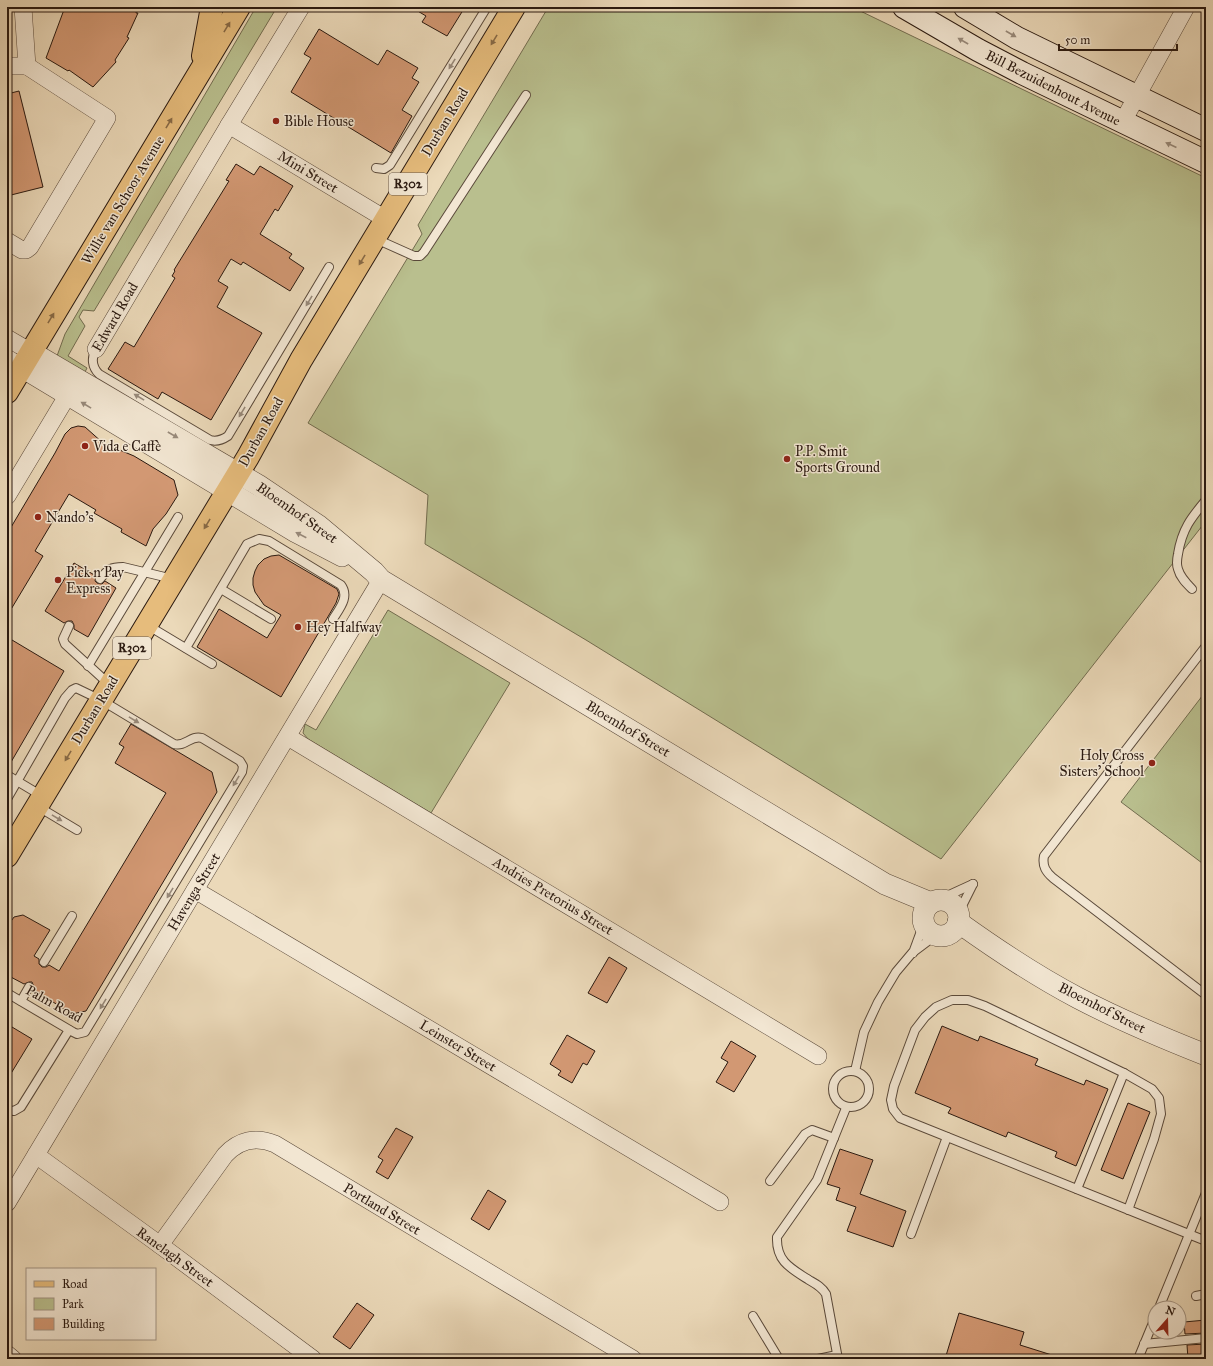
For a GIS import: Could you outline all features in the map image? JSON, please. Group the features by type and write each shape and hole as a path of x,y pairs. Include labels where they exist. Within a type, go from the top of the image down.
{"main road":[{"path":"200,71 212,7"},
{"name":"Willie van Schoor Avenue","path":"7,392 20,359 200,71 238,7"},
{"name":"Durban Road","path":"7,856 248,457 301,360 387,220 514,7"},
{"name":"Bill Bezuidenhout Avenue","path":"904,7 978,50 1022,73 1206,162"},
{"name":"Bill Bezuidenhout Avenue","path":"965,7 1017,38 1206,130"}],"street":[{"path":"23,7 27,66"},
{"name":"Edward Road","path":"96,349 300,7"},
{"path":"1122,122 1186,7"},
{"path":"7,66 27,66 107,118 30,247 26,250 22,250 7,241"},
{"name":"Mini Street","path":"229,125 387,220"},
{"path":"7,338 20,359"},
{"name":"Bloemhof Street","path":"20,359 73,387 232,482 258,485 319,526 377,576 939,918 1077,998 1111,1015 1206,1055"},
{"path":"7,496 73,387"},
{"name":"Havenga Street","path":"7,1203 288,737 377,576"},
{"name":"Andries Pretorius Street","path":"288,737 818,1056"},
{"name":"Leinster Street","path":"195,890 720,1202"},
{"name":"Portland Street","path":"160,1245 231,1148 247,1140 254,1139 268,1141 633,1359"},
{"name":"Ranelagh Street","path":"36,1155 313,1359"},
{"path":"7,1354 13,1359"}],"lane":[{"path":"376,168 384,169 390,165 487,7"},
{"path":"375,238 414,256 420,256 526,95"},
{"name":"Edward Road","path":"96,349 92,358 96,371 99,374 210,440 218,441 228,436 329,267"},
{"path":"1192,589 1180,576 1176,562 1179,545 1184,530 1190,519 1206,500"},
{"path":"88,666 178,517"},
{"path":"186,648 247,544 253,541 269,541 341,585 345,592 345,597 333,619"},
{"path":"100,579 108,570 116,567 123,567 174,579"},
{"path":"221,589 271,619"},
{"path":"146,625 212,664"},
{"path":"69,626 63,638 65,644 88,666 105,692"},
{"path":"1206,646 1044,856 1042,862 1048,873 1053,878 1206,995"},
{"path":"7,799 65,698 72,690 76,688 105,692"},
{"name":"Palm Road","path":"7,993 77,1034 85,1032 243,768 240,761 202,738 195,737 182,745 174,744 105,692"},
{"path":"7,775 18,781 40,801 78,830"},
{"path":"44,962 72,916"},
{"path":"855,1071 864,1032 878,1002 896,972 939,918"},
{"path":"912,953 939,918"},
{"path":"21,1001 29,987"},
{"path":"1128,1210 1161,1114 1159,1098 1152,1089 1124,1073 985,1006 968,1000 952,1000 936,1007 925,1017 915,1030 894,1086 891,1100 893,1109 900,1118 1128,1210 1206,1241"},
{"path":"7,1110 14,1111 21,1107 69,1030"},
{"path":"855,1071 865,1078 868,1083 868,1095 865,1101 860,1105 846,1108 834,1098 832,1086 834,1081 843,1073 855,1071"},
{"path":"1077,1189 1124,1073"},
{"path":"818,1359 838,1357 826,1294 824,1290 781,1260 777,1247 777,1237 817,1180 846,1108"},
{"path":"770,1181 805,1134 812,1130 834,1138"},
{"path":"911,1234 947,1137"},
{"path":"1162,1300 1206,1193"},
{"path":"1196,1296 1206,1294"},
{"path":"753,1316 779,1359"},
{"path":"1138,1359 1147,1337"},
{"path":"1144,1344 1206,1338"}],"green space":[{"path":"256,7 277,7 94,311 83,310 79,317 85,326 68,356 87,368 85,372 57,356 65,334"},
{"name":"P.P. Smit Sports Ground","path":"550,7 852,7 1206,178 1206,521 941,859 586,640 425,544 428,495 308,423 422,234 418,225 546,11"},
{"path":"388,610 510,683 431,813 308,739 303,733 305,724 316,730"},
{"path":"1206,691 1206,866 1121,802"}],"building":[{"path":"65,7 137,7 136,13 138,13 127,37 129,38 115,60 116,62 93,87 69,70 68,71 46,58"},
{"path":"411,7 465,7 447,36 422,22 426,16"},
{"path":"319,29 378,65 387,50 418,68 412,78 419,82 402,110 412,116 391,153 291,92 311,58 304,54"},
{"path":"19,91 43,187 7,196 7,94"},
{"path":"236,164 254,175 260,166 293,186 278,211 275,209 260,234 292,254 289,258 304,268 290,291 243,262 241,265 231,259 218,281 228,287 217,307 262,333 211,420 162,392 158,399 108,369 125,342 134,347 175,278 172,276 175,271 174,270 229,181 226,180"},
{"path":"78,426 85,427 103,443 134,456 174,480 178,495 166,514 153,529 146,546 121,532 122,529 94,513 96,510 69,494 35,551 43,556 7,616 7,534 65,434 71,428"},
{"name":"Hey Halfway","path":"279,555 337,589 339,594 336,603 281,697 197,647 219,609 267,638 281,615 264,605 255,592 253,578 258,565 264,559"},
{"path":"74,563 96,576 95,581 97,583 102,584 105,581 116,588 88,637 74,629 72,621 64,623 45,611"},
{"path":"7,637 64,671 7,769"},
{"path":"131,724 212,772 217,792 86,1011 72,1014 34,990 32,982 24,984 7,975 7,927 14,917 23,915 50,930 34,956 39,959 39,964 42,967 49,965 59,971 166,793 115,763 124,747 119,744"},
{"path":"609,957 627,968 607,1003 588,993"},
{"path":"7,1024 32,1039 7,1080"},
{"path":"942,1026 978,1041 980,1036 1038,1059 1035,1065 1084,1085 1086,1080 1108,1089 1076,1166 1055,1157 1057,1152 1008,1132 1006,1137 948,1113 951,1108 915,1093"},
{"path":"567,1035 595,1051 587,1065 583,1063 572,1083 558,1075 561,1071 550,1064"},
{"path":"731,1041 756,1056 734,1092 716,1082 728,1062 721,1058"},
{"path":"1128,1103 1150,1112 1123,1179 1101,1170"},
{"path":"396,1128 413,1137 388,1179 376,1172 383,1160 378,1157"},
{"path":"840,1149 873,1160 860,1194 906,1211 893,1247 847,1231 856,1207 836,1200 840,1188 827,1184"},
{"path":"488,1190 506,1201 489,1230 471,1219"},
{"path":"357,1303 374,1315 350,1349 333,1337"},
{"path":"959,1313 1024,1332 1020,1345 1055,1356 1055,1359 945,1359"},
{"path":"1206,1320 1206,1333 1187,1334 1187,1322"},
{"path":"1206,1344 1206,1359 1188,1359 1187,1345"}],"place":[{"name":"Bible House","path":"276,121"},
{"name":"Vida e Caffè","path":"85,446"},
{"name":"P.P. Smit Sports Ground","path":"787,459"},
{"name":"Nando's","path":"38,517"},
{"name":"Pick n Pay Express","path":"58,580"},
{"name":"Hey Halfway","path":"298,627"},
{"name":"Holy Cross Sisters' School","path":"1152,763"}]}
